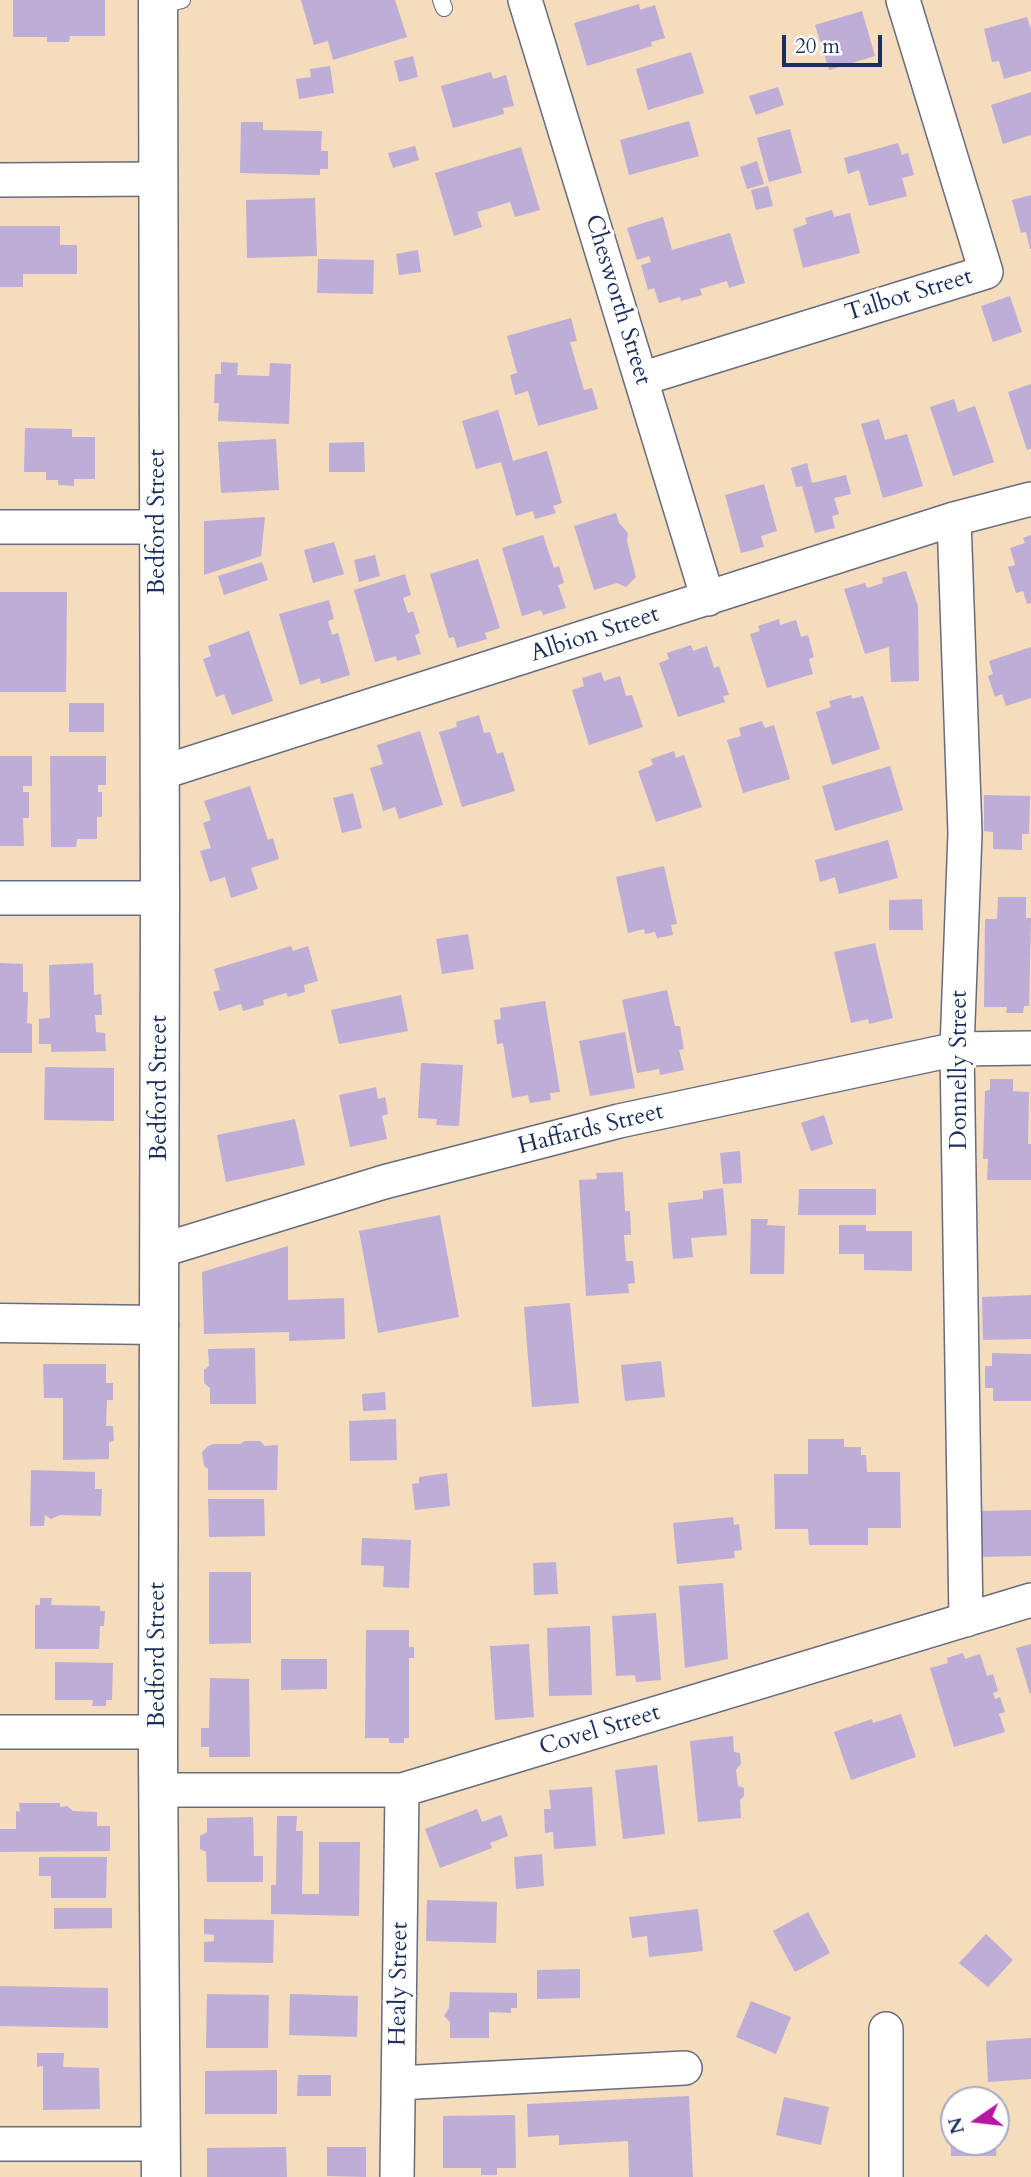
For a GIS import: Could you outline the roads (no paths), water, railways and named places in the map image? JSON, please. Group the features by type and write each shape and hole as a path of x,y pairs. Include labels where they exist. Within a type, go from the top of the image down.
{"main road":[{"name":"Bedford Street","path":"160,2160 158,179 166,2"},
{"path":"0,1323 159,1325"}],"street":[{"name":"Chesworth Street","path":"525,0 708,599"},
{"name":"Talbot Street","path":"641,379 986,272 903,0"},
{"path":"0,180 158,179"},
{"name":"Albion Street","path":"160,773 954,519 1031,499"},
{"name":"Donnelly Street","path":"954,519 965,833 957,1049 966,1620"},
{"path":"0,527 158,527"},
{"path":"0,898 160,898"},
{"name":"Haffards Street","path":"159,1251 384,1182 619,1121 957,1049 1031,1048"},
{"name":"Covel Street","path":"158,1790 402,1790 1031,1600"},
{"path":"0,1732 158,1732"},
{"name":"Healy Street","path":"397,2177 402,1790"},
{"path":"886,2029 886,2177"},
{"path":"398,2083 685,2068"},
{"path":"0,2144 160,2160"}]}
